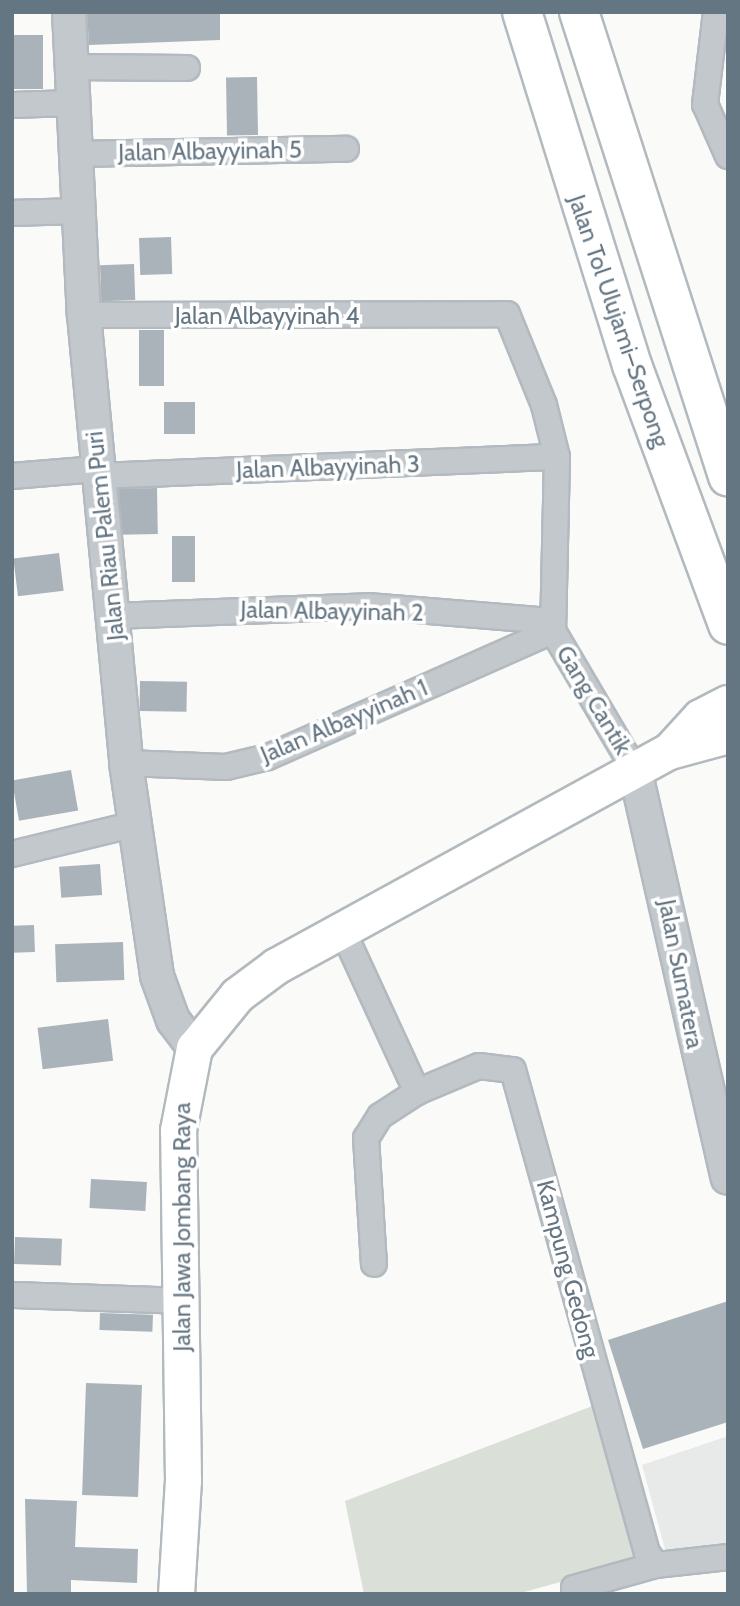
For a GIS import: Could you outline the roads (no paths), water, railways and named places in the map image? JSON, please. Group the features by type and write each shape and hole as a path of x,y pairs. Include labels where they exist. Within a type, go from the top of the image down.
{"highway":[{"name":"Jalan Tol Ulujami–Serpong","path":"522,12 632,365 728,625"},
{"name":"Jalan Tol Ulujami–Serpong","path":"579,12 728,477"}],"main road":[{"name":"Jalan Jawa Jombang Raya","path":"176,1594 181,1301 178,1130 194,1048 237,995 341,927 716,725"}],"street":[{"name":"Jalan Riau Palem Puri","path":"69,12 84,315 126,763 157,976 173,1020 194,1048"},
{"path":"716,12 705,104 728,156"},
{"path":"71,67 187,68"},
{"path":"12,105 72,103"},
{"name":"Jalan Albayyinah 5","path":"75,154 346,149"},
{"path":"12,213 78,211"},
{"name":"Jalan Albayyinah 4","path":"84,315 507,314 544,405 557,457"},
{"path":"552,626 557,457"},
{"name":"Jalan Albayyinah 3","path":"97,467 557,457"},
{"path":"12,461 97,467"},
{"path":"12,476 97,467"},
{"name":"Jalan Albayyinah 2","path":"113,616 368,606 552,626"},
{"name":"Jalan Albayyinah 1","path":"126,763 226,767 268,757 552,626"},
{"name":"Gang Cantik","path":"552,626 635,770"},
{"name":"Jalan Sumatera","path":"635,770 728,1178"},
{"path":"12,855 135,824"},
{"path":"341,927 417,1092"},
{"name":"Kampung Gedong","path":"374,1264 366,1138 380,1116 417,1092 479,1066 513,1070 647,1553 656,1565"},
{"path":"12,1296 181,1301"},
{"path":"567,1592 656,1565 728,1558"}]}
